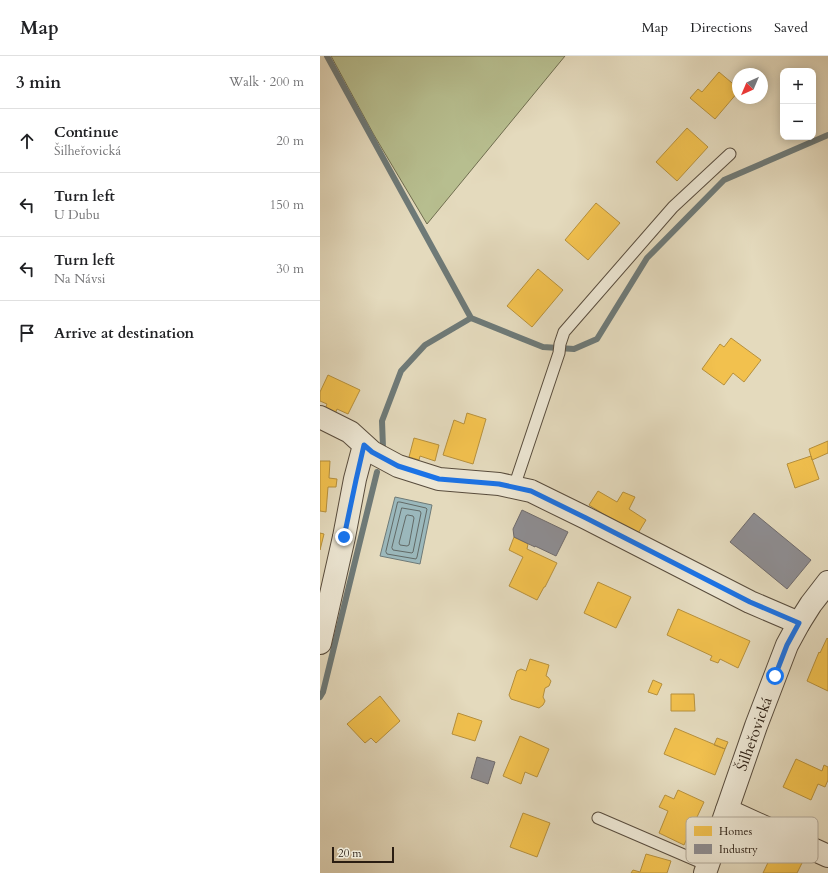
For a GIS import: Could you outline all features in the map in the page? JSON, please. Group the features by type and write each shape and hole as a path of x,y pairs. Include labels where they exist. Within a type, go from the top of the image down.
{"street":[{"path":"320,417 350,432 372,452 398,466 439,479 499,484 531,491 750,602 799,623"},
{"path":"320,643 364,445"},
{"name":"Šilheřovická","path":"725,817 787,645 811,604 828,582"},
{"path":"727,810 742,817"},
{"path":"818,851 828,856"}],"lane":[{"path":"514,487 564,332 673,207 730,154"},
{"path":"598,818 686,860"},
{"path":"693,863 706,869"}],"green space":[{"path":"331,56 565,56 427,224 374,135"}],"water":[{"path":"395,497 432,505 420,564 380,556"}],"building: Homes":[{"path":"719,72 732,83 732,99 715,119 690,98 698,89 702,92"},
{"path":"687,128 708,147 677,181 656,162"},
{"path":"596,203 620,223 588,260 565,240"},
{"path":"538,269 563,290 532,327 507,306"},
{"path":"731,338 761,360 744,382 733,373 724,385 702,369 720,344 724,347"},
{"path":"328,375 360,390 348,414 337,409 335,414 325,409 327,404 320,401 320,392"},
{"path":"467,413 486,419 473,464 443,455 454,420 464,424"},
{"path":"414,438 439,445 435,461 420,456 419,460 409,457"},
{"path":"828,441 828,453 812,460 809,449"},
{"path":"811,456 819,479 795,488 787,464"},
{"path":"320,461 330,461 329,478 337,479 336,487 328,487 326,512 320,511"},
{"path":"598,491 617,502 623,492 635,497 629,509 646,520 637,535 589,505"},
{"path":"320,533 324,534 320,550"},
{"path":"514,537 528,544 527,549 557,563 537,600 509,586 523,557 509,550"},
{"path":"598,582 631,597 616,628 584,613"},
{"path":"678,609 750,641 738,668 720,659 718,663 710,660 712,656 667,635"},
{"path":"827,638 828,691 807,681 819,652 820,653"},
{"path":"530,659 549,665 546,676 551,681 549,686 545,688 543,697 545,701 539,708 511,699 509,695 517,671 521,669 526,671"},
{"path":"653,680 662,684 657,695 648,692"},
{"path":"671,694 694,694 695,711 671,711"},
{"path":"380,696 400,721 376,743 371,738 365,743 347,724"},
{"path":"458,713 482,721 475,741 452,734"},
{"path":"675,728 725,749 715,775 664,754"},
{"path":"520,736 549,749 537,777 525,772 521,784 503,776"},
{"path":"717,738 728,742 725,749 714,745"},
{"path":"796,759 822,771 824,765 828,767 828,780 825,787 818,784 811,800 783,787"},
{"path":"678,790 704,802 697,817 686,817 686,841 684,845 659,833 668,811 659,807 665,795 674,799"},
{"path":"523,813 550,823 537,857 510,847"},
{"path":"646,854 671,861 667,873 631,873 633,870 640,872"},
{"path":"768,863 802,863 797,873 763,873"}],"building: Industry":[{"path":"522,510 568,532 556,556 514,537 513,529"},
{"path":"754,513 811,560 787,589 730,542"},
{"path":"477,757 495,762 488,784 471,778"}],"waterway":[{"path":"327,56 471,318"},
{"path":"383,448 382,421 401,371 425,345 471,318 543,347 574,349 597,339 647,258 724,180 828,135"},
{"path":"320,697 323,692 377,472"}],"route":[{"path":"344,537 364,445 372,452 398,466 439,479 499,484 531,491 750,602 799,623 787,645 775,676"}]}
